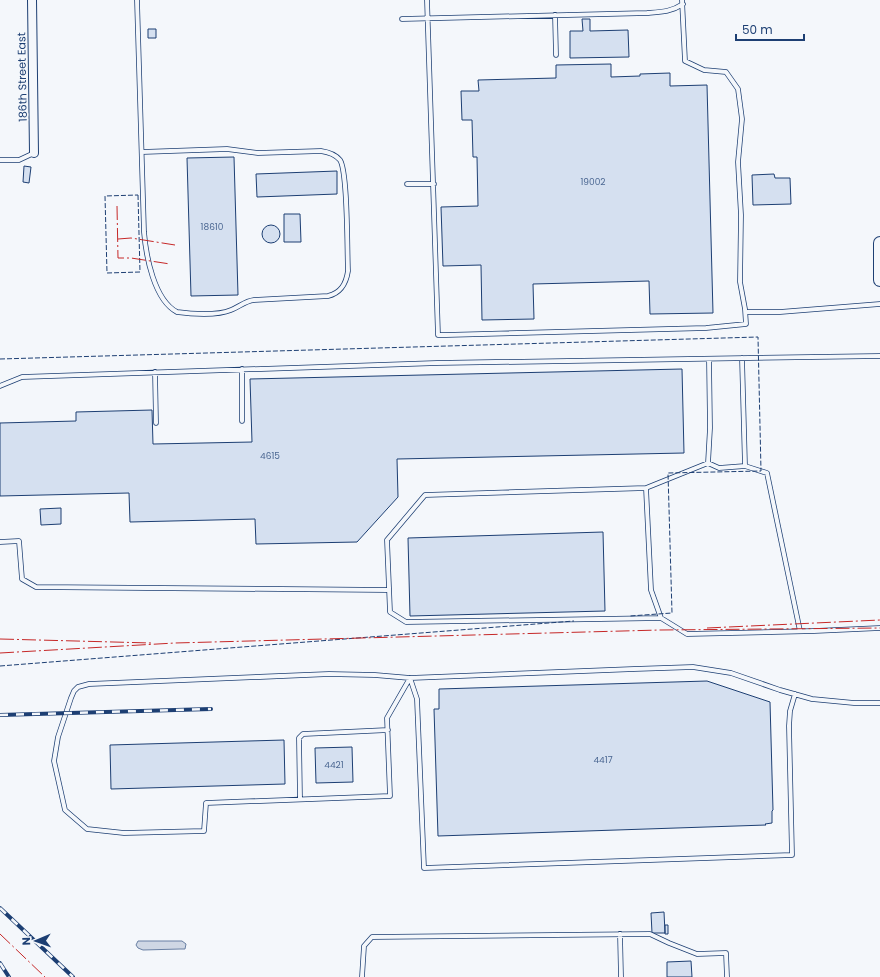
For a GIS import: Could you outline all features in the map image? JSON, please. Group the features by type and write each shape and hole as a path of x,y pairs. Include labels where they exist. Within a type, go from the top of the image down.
{"street":[{"name":"186th Street East","path":"32,0 34,153"},
{"path":"880,243 880,280"}],"lane":[{"path":"137,0 142,152 146,254 152,275 166,304 170,309 182,313 220,313 230,311 245,302 254,300 333,295 345,284 348,271 345,183 343,166 333,154 328,152 258,153 227,149 142,152"},
{"path":"427,0 438,335 706,328 746,324 746,312 740,282 741,215 738,162 742,119 738,89 726,72 704,70 685,61 682,2"},
{"path":"402,19 667,12 675,9 682,2"},
{"path":"555,15 556,55"},
{"path":"0,160 19,160 34,153"},
{"path":"407,184 434,184"},
{"path":"746,312 780,312 880,304"},
{"path":"0,386 22,377 242,369 445,363 880,356"},
{"path":"742,358 745,466"},
{"path":"708,463 710,428 709,359"},
{"path":"242,369 242,421"},
{"path":"155,372 156,423"},
{"path":"800,631 767,473 745,466 719,468 708,463 646,488 425,495 387,540 390,612 406,622 661,618 687,634 800,631 880,628"},
{"path":"646,488 651,590 661,618"},
{"path":"0,542 19,542 22,579 36,587 388,590"},
{"path":"410,678 387,718 390,796 206,803 204,831 124,833 87,829 65,810 54,761 58,737 70,698 74,691 78,687 89,684 329,674 375,675 410,678 694,667 731,673 812,699 854,704 880,703"},
{"path":"410,678 417,699 424,868 792,855 789,726 790,711 795,694"},
{"path":"300,799 299,738 304,734 388,730"},
{"path":"362,977 364,946 372,937 620,934 650,934 697,954 726,953 727,977"},
{"path":"620,934 621,977"}],"shaded area":[{"path":"138,941 182,941 186,944 185,949 143,950 138,948 136,945"}],"building":[{"path":"582,19 590,19 590,31 628,30 629,57 570,58 570,31 583,31"},
{"path":"148,29 156,29 156,38 148,38"},
{"path":"611,64 611,77 670,73 670,86 707,85 713,313 650,314 649,281 533,284 534,319 482,320 481,265 443,266 441,207 478,206 477,157 473,157 472,120 462,120 461,91 479,91 478,80 556,78 556,65"},
{"path":"234,157 238,295 191,296 187,158"},
{"path":"24,166 31,167 29,183 23,182"},
{"path":"337,171 337,194 257,197 256,174"},
{"path":"774,174 775,178 790,178 791,204 753,205 752,175"},
{"path":"284,214 300,214 301,242 284,242"},
{"path":"271,225 277,228 280,234 277,240 271,243 265,240 262,234 265,228"},
{"path":"682,369 684,453 397,459 398,497 357,542 256,544 255,519 130,522 129,493 0,496 0,423 76,421 76,412 152,410 153,444 252,442 250,379"},
{"path":"61,508 61,524 41,525 40,509"},
{"path":"603,532 605,611 410,616 408,538"},
{"path":"707,681 770,702 773,810 772,823 765,824 766,825 438,836 434,709 439,709 439,689"},
{"path":"284,740 285,784 111,789 110,745"},
{"path":"352,747 353,782 316,783 315,748"},
{"path":"664,912 665,933 652,933 651,913"},
{"path":"665,925 668,925 668,934 665,934"},
{"path":"691,961 692,977 667,977 667,962"}],"railway":[{"path":"0,715 211,709"},
{"path":"0,908 73,977"},
{"path":"0,963 9,977"}],"fence":[{"path":"138,195 140,272 107,273 105,196 138,195"},
{"path":"0,359 758,337 761,471 668,473 672,613 630,616"},
{"path":"0,666 574,621"}],"power":[{"path":"117,206 118,258 131,258 170,264"},
{"path":"118,239 131,238 175,245"},
{"path":"707,628 880,620"},
{"path":"0,653 175,643 660,630 880,628"},
{"path":"0,639 151,643"},
{"path":"0,934 45,977"}]}
